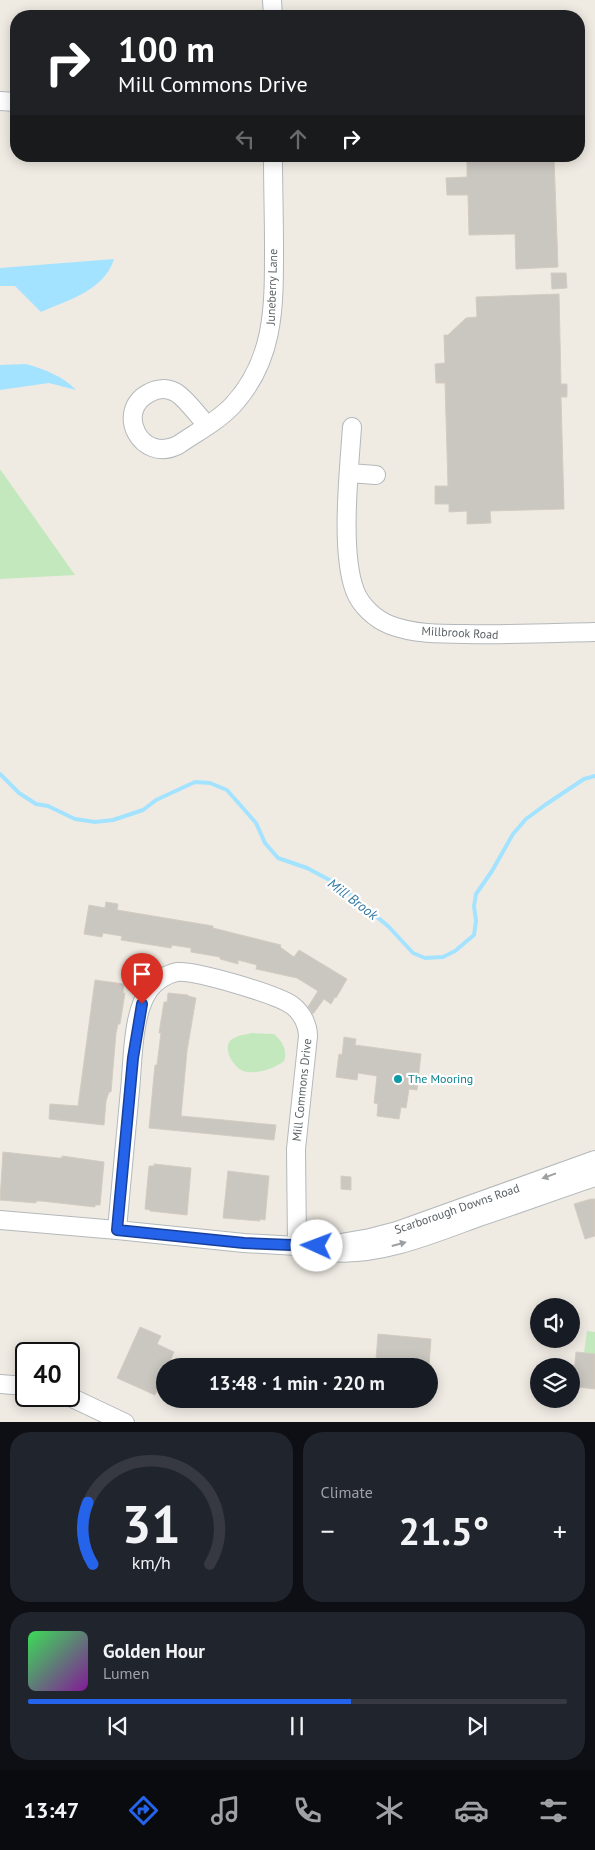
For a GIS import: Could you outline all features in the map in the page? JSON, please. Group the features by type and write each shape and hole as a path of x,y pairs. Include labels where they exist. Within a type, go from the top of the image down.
{"street":[{"name":"Juneberry Lane","path":"207,426 233,405 246,388 256,372 269,334 273,315 274,294 273,162"},
{"name":"Millbrook Road","path":"352,428 349,472 349,569 361,600 370,612 398,628 438,634 515,635 595,632"},
{"path":"349,472 376,475"},
{"name":"Mill Commons Drive","path":"117,1230 133,1058 142,1004 149,990 159,980 171,974 188,972 281,1000 293,1006 304,1020 308,1033 296,1149 297,1246"},
{"name":"Scarborough Downs Road","path":"0,1220 244,1243 317,1246 370,1238 397,1231 595,1160"},
{"name":"Scarborough Downs Road","path":"317,1246 338,1253 390,1246 433,1234 595,1177"},
{"path":"0,1384 15,1385"},
{"path":"80,1401 125,1422"}],"green space":[{"path":"0,469 75,575 0,579"},
{"path":"251,1033 274,1034 284,1046 284,1061 270,1069 259,1072 248,1072 239,1069 232,1061 228,1052 229,1043 232,1039"},
{"path":"587,1331 595,1332 595,1354 584,1353"}],"water":[{"path":"114,259 103,279 94,286 74,298 41,312 15,286 0,286 0,268"},
{"path":"26,364 53,374 76,390 49,383 0,390 0,365"}],"building":[{"path":"467,162 554,162 558,267 516,269 515,234 469,235 468,195 447,195 446,178 467,177"},
{"path":"551,273 566,273 567,288 552,289"},
{"path":"559,294 561,384 567,384 567,397 561,397 564,509 490,511 491,523 467,524 467,511 449,512 449,504 435,504 435,486 448,486 445,383 436,383 435,364 445,363 444,335 448,335 466,318 477,317 476,297"},
{"path":"106,902 118,904 117,910 213,926 213,928 281,945 280,947 294,957 299,950 347,979 331,1004 324,999 313,1014 308,1007 318,991 297,978 256,969 257,965 238,960 238,964 220,959 220,957 191,952 191,948 172,945 171,948 121,940 122,936 103,933 102,937 84,934 89,905 105,908"},
{"path":"95,980 124,984 123,993 125,993 120,1024 118,1024 116,1033 111,1092 109,1092 106,1101 104,1125 49,1119 50,1104 78,1106"},
{"path":"168,993 188,995 196,998 187,1051 181,1116 276,1125 274,1140 149,1128 155,1065 157,1065 161,1033 159,1033 164,1002 167,1002"},
{"name":"The Mooring","path":"344,1037 356,1039 355,1045 421,1054 417,1090 409,1089 406,1108 401,1107 399,1119 377,1116 378,1104 374,1103 377,1076 358,1073 357,1080 336,1077 339,1054 342,1055"},
{"path":"3,1152 58,1158 62,1158 62,1156 104,1162 100,1205 95,1205 95,1207 41,1201 36,1201 36,1203 0,1200"},
{"path":"154,1164 191,1168 187,1215 145,1209 149,1166 154,1166"},
{"path":"228,1171 269,1176 265,1220 223,1218"},
{"path":"341,1176 351,1177 351,1190 341,1189"},
{"path":"595,1199 595,1236 585,1239 574,1204"},
{"path":"140,1327 161,1336 157,1344 174,1352 171,1358 156,1358 155,1395 117,1378"},
{"path":"378,1334 431,1339 430,1358 376,1358"},
{"path":"576,1352 595,1354 595,1389 580,1387 580,1358 575,1358"}],"waterway":[{"name":"Mill Brook","path":"0,774 19,793 36,804 48,806 75,819 95,822 113,820 143,810 156,800 195,782 210,783 227,790 256,823 265,843 278,858 307,868 339,885 389,927 413,953 425,958 443,957 455,951 474,935 476,894 492,871 513,834 526,819 584,779 595,776"}],"place":[{"name":"The Mooring","path":"398,1079"}],"route":[{"path":"142,1004 133,1058 117,1230 244,1243 317,1246"}]}
